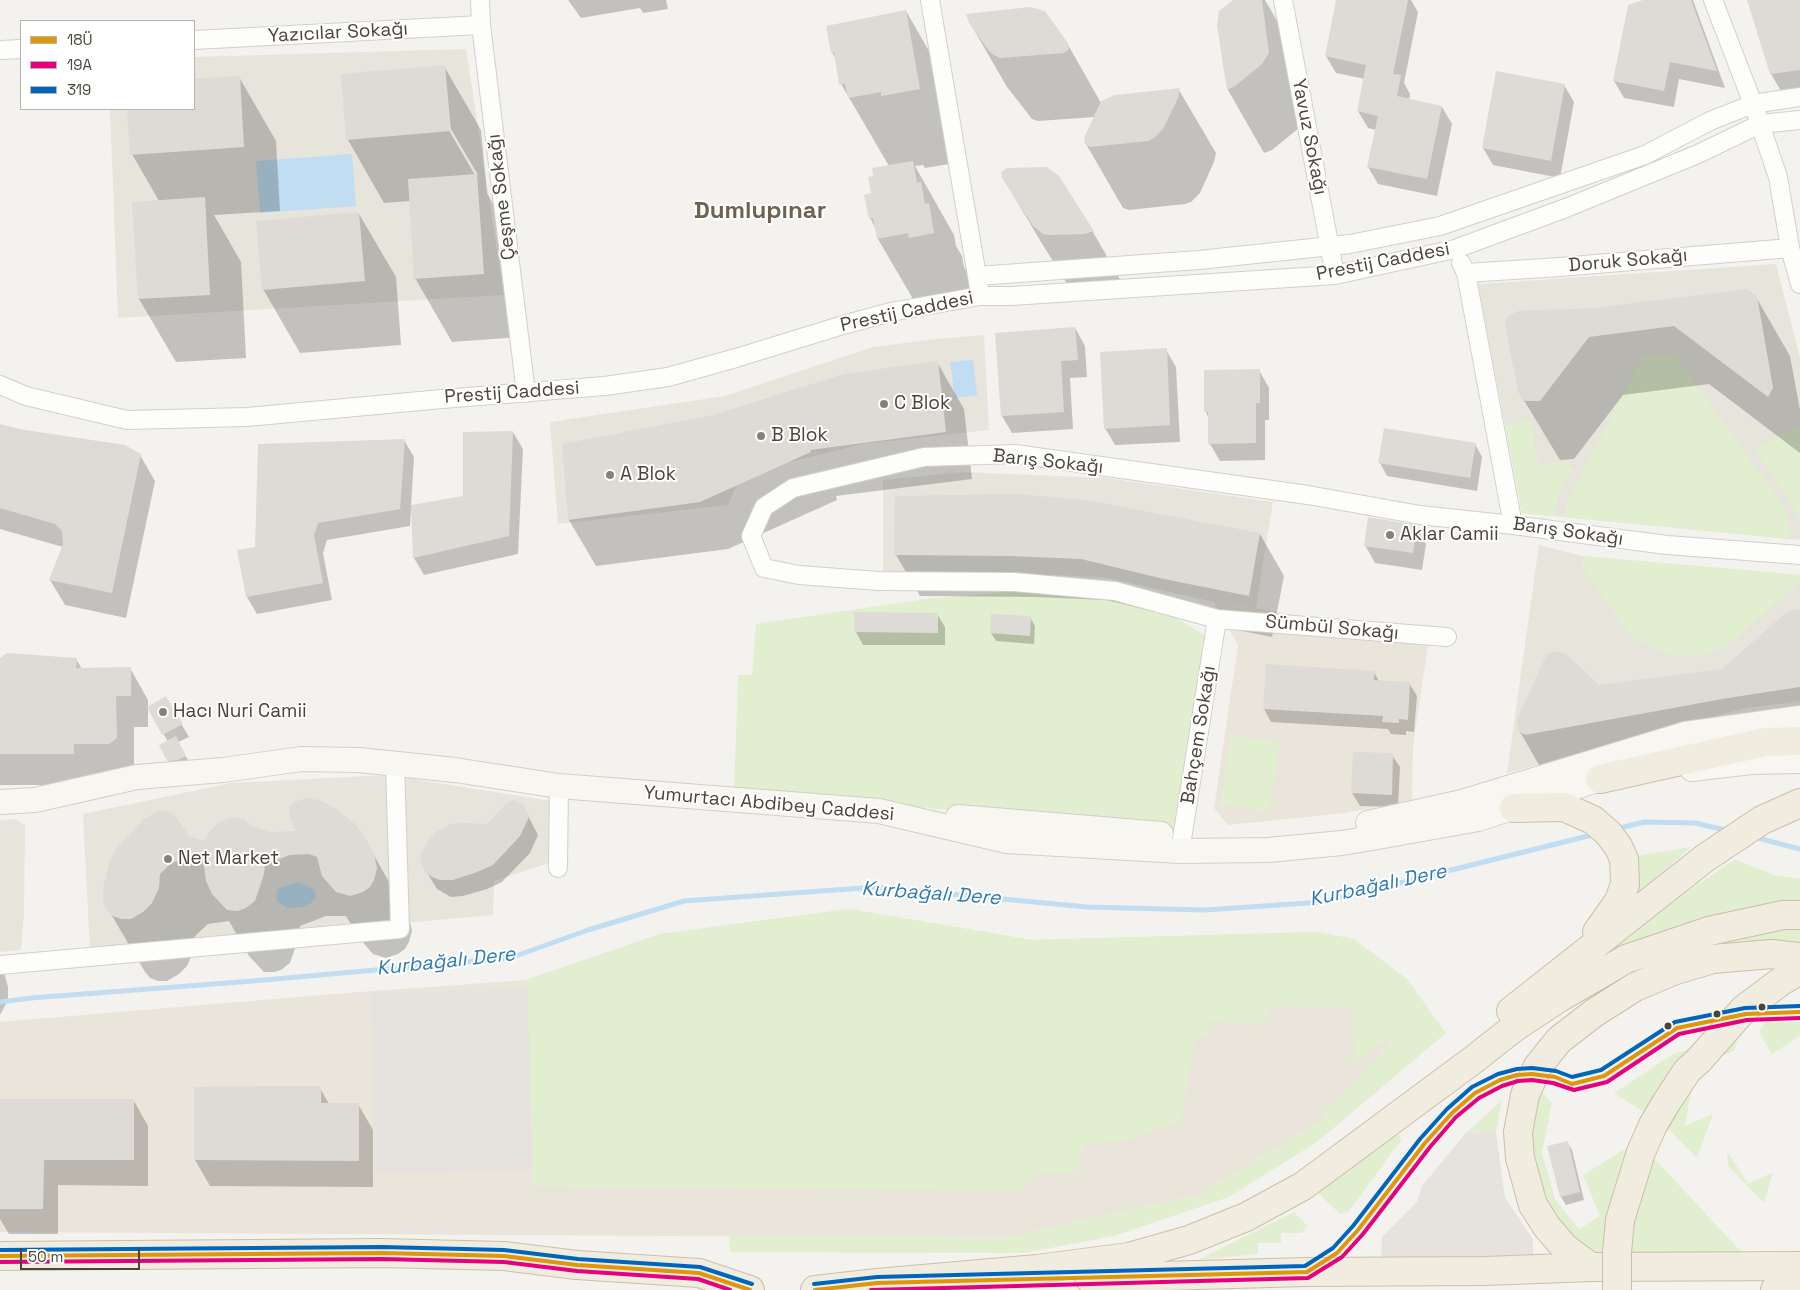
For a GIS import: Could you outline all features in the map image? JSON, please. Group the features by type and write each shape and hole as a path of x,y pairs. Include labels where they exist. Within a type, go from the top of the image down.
{"highway":[{"path":"1600,779 1765,742 1800,741"},
{"path":"1355,1146 1487,1030 1705,858 1762,820 1800,803"},
{"path":"1514,808 1564,807 1593,820 1608,833 1618,846 1624,859 1624,884 1619,901 1580,955"},
{"path":"815,1290 1037,1269 1129,1257 1189,1240 1246,1217 1303,1186 1516,1027 1560,998 1626,959 1709,931 1783,915 1800,914"},
{"path":"1591,1267 1565,1248 1547,1228 1532,1205 1520,1158 1518,1132 1525,1095 1538,1066 1559,1040 1594,1013 1635,987 1674,971 1713,959 1770,954 1800,957"},
{"path":"1617,1290 1617,1252 1620,1220 1641,1152 1666,1103 1687,1071 1744,1009 1780,982 1800,970"},
{"path":"1699,1060 1771,1008 1800,991"},
{"path":"0,1256 382,1253 504,1256 577,1265 699,1273 750,1290"},
{"path":"877,1283 1307,1272 1486,1271 1591,1267 1800,1266"},
{"path":"1775,1290 1800,1287"}],"main road":[{"path":"1181,844 1293,836 1384,820 1462,802 1686,734 1800,718"},
{"name":"Yumurtacı Abdibey Caddesi","path":"0,802 35,800 137,776 223,770 301,759 359,760 455,770 559,786 879,811 1007,842 1181,844 1268,850 1342,843 1478,819 1600,779 1751,762 1800,761"}],"street":[{"name":"Çeşme Sokağı","path":"480,0 481,25 526,393"},
{"path":"930,0 980,296"},
{"name":"Yavuz Sokağı","path":"1282,0 1335,274"},
{"path":"1713,0 1753,104 1778,177 1790,248 1800,284"},
{"name":"Yazıcılar Sokağı","path":"195,40 481,25"},
{"path":"0,50 20,49"},
{"name":"Prestij Caddesi","path":"977,276 1199,260 1350,244 1440,226 1645,155 1710,121 1753,104 1800,97"},
{"name":"Prestij Caddesi","path":"0,385 26,396 126,420 248,417 606,386 668,376 891,312 980,296 1011,296 1335,274 1455,250 1566,208 1680,161 1760,124 1800,120"},
{"name":"Doruk Sokağı","path":"1466,272 1560,267 1790,248"},
{"path":"1455,250 1466,272 1513,525"},
{"name":"Barış Sokağı","path":"1217,619 1115,591 1014,582 879,581 799,576 764,568 751,536 764,507 793,488 924,457 1006,454 1308,495 1420,515 1657,544 1800,555"},
{"name":"Sümbül Sokağı","path":"1217,619 1447,637"},
{"name":"Bahçem Sokağı","path":"1181,844 1217,619"},
{"path":"0,965 400,929 395,764"},
{"path":"558,868 559,786"}],"shaded area":[{"path":"466,49 504,295 118,318 110,110 195,110 195,57"},
{"path":"1776,264 1800,358 1800,540 1522,513 1478,284"},
{"path":"984,335 989,430 863,444 782,464 737,485 728,505 558,524 550,422 725,396 873,347"},
{"path":"962,472 1107,478 1273,502 1256,608 1214,602 1103,577 966,572 883,573 883,480"},
{"path":"1539,545 1583,556 1800,575 1800,701 1742,709 1507,773"},
{"path":"1214,602 1429,639 1413,746 1412,800 1346,813 1228,825 1214,808 1238,645"},
{"path":"388,775 551,801 549,863 494,881 493,915 90,951 83,814 231,783"},
{"path":"15,819 25,826 24,915 21,950 0,952 0,820"},
{"path":"849,909 1032,940 1316,932 1354,939 1411,1021 1317,1124 1198,1195 1005,1238 0,1232 0,1022 526,980 660,934"},
{"path":"527,989 532,1170 375,1174 371,993"},
{"path":"1496,1132 1505,1198 1533,1239 1533,1259 1381,1260 1382,1237 1417,1202 1422,1186 1466,1133"}],"green space":[{"path":"1675,355 1787,511 1790,539 1564,517 1569,497 1643,356"},
{"path":"1531,421 1538,465 1562,462 1573,470 1561,487 1553,516 1522,513 1505,424"},
{"path":"1800,427 1800,519 1755,448"},
{"path":"1583,556 1800,575 1800,582 1725,647 1702,655 1673,656 1633,639 1582,568"},
{"path":"1067,587 1160,608 1214,641 1178,829 734,792 738,675 752,675 756,624 926,599"},
{"path":"1231,735 1280,743 1269,812 1220,805"},
{"path":"1691,847 1621,909 1631,857"},
{"path":"1735,859 1774,875 1800,879 1800,905 1781,905 1695,921 1605,954 1659,911"},
{"path":"849,909 1032,940 1316,932 1354,939 1407,979 1446,1033 1317,1142 1229,1197 1114,1236 1024,1253 730,1252 729,1236 1005,1238 1198,1195 1317,1124 1408,1024 1354,1063 1353,1008 1268,1006 1265,1025 1210,1021 1208,1036 1195,1038 1181,1121 1124,1141 1084,1143 1077,1173 1036,1174 1020,1191 533,1186 528,990 526,980 660,934"},
{"path":"1800,927 1800,943 1746,944 1685,953 1742,938"},
{"path":"1766,1021 1800,1022 1800,1036 1772,1054 1759,1032"},
{"path":"1738,1035 1735,1050 1695,1069 1685,1126 1713,1114 1697,1158 1664,1125 1614,1093 1673,1054"},
{"path":"1541,1092 1552,1103 1542,1153 1555,1199 1579,1229 1600,1216 1583,1175 1638,1141 1747,1258 1622,1263 1574,1243 1551,1217 1539,1189 1532,1153 1533,1123"},
{"path":"1502,1100 1496,1132 1466,1133"},
{"path":"1397,1132 1402,1139 1349,1211 1340,1214 1319,1194 1321,1185"},
{"path":"1727,1151 1748,1184 1773,1172 1764,1203 1728,1166"},
{"path":"1294,1212 1308,1226 1301,1233 1281,1233 1281,1243 1258,1243 1258,1254 1198,1260"}],"water":[{"path":"352,154 356,206 260,213 256,161"},
{"path":"973,360 977,395 955,398 950,362"},
{"path":"299,882 314,889 315,899 311,903 303,907 288,908 277,902 276,892 279,888"}],"building":[{"path":"1233,0 1262,0 1269,53 1262,64 1235,86 1227,90 1217,26 1219,11"},
{"path":"1336,0 1408,0 1393,74 1401,75 1397,96 1442,106 1427,179 1367,167 1378,116 1357,111 1366,65 1325,56"},
{"path":"1643,0 1691,0 1717,71 1670,62 1664,91 1613,81 1628,5"},
{"path":"1747,0 1800,0 1800,70 1770,74"},
{"path":"1030,7 1045,11 1068,43 1069,49 1064,53 1000,58 989,51 969,23 966,14"},
{"path":"906,10 920,89 881,96 881,92 848,98 845,84 839,85 834,52 831,53 826,26"},
{"path":"445,65 451,131 346,140 341,74"},
{"path":"1496,71 1565,84 1551,161 1482,148"},
{"path":"240,76 244,147 130,155 127,110 195,110 195,79"},
{"path":"1180,88 1178,98 1163,129 1154,138 1148,141 1091,147 1085,144 1084,138 1101,101 1115,95"},
{"path":"913,161 917,183 921,182 925,204 929,203 934,233 909,238 908,233 877,239 873,218 869,219 864,195 871,193 868,177 873,176 872,168"},
{"path":"1047,167 1059,176 1094,231 1084,234 1043,234 1033,226 1002,178 1001,172 1007,168"},
{"path":"477,174 484,274 414,279 408,179"},
{"path":"205,197 210,295 138,299 132,202"},
{"path":"359,212 365,281 262,290 256,221"},
{"path":"1747,289 1757,296 1773,388 1768,397 1674,326 1589,337 1540,401 1525,401 1518,392 1505,324 1508,316 1518,311 1593,308"},
{"path":"1075,327 1078,360 1061,361 1064,412 1001,416 995,333"},
{"path":"1167,348 1170,425 1104,429 1100,352"},
{"path":"938,361 946,432 810,450 811,452 700,502 568,520 562,444 713,415 844,374"},
{"path":"1260,369 1260,403 1256,403 1256,443 1208,444 1208,412 1204,412 1204,370"},
{"path":"0,424 19,429 125,445 141,454 112,593 49,580 63,544 62,531 55,524 0,508"},
{"path":"1384,428 1476,443 1470,478 1378,463"},
{"path":"513,431 509,536 413,558 411,505 463,496 463,432"},
{"path":"405,439 400,509 318,523 314,535 323,583 246,597 237,550 255,547 258,444"},
{"path":"1014,494 1086,500 1260,533 1249,596 1164,579 1081,559 894,555 895,496"},
{"name":"Aklar Camii","path":"1368,517 1417,525 1413,553 1364,546"},
{"path":"1800,609 1800,687 1728,698 1525,735 1518,731 1517,719 1546,656 1553,651 1565,653 1599,685 1722,669 1788,611"},
{"path":"854,612 938,613 938,633 854,632"},
{"path":"991,614 1031,616 1030,636 990,633"},
{"path":"7,653 77,658 76,668 131,667 131,696 116,696 117,738 109,744 74,744 74,754 0,754 0,658"},
{"path":"1266,664 1375,671 1374,680 1410,682 1408,720 1399,719 1399,723 1382,722 1383,716 1263,709"},
{"name":"Hacı Nuri Camii","path":"166,696 183,724 162,735 147,707"},
{"path":"176,736 186,756 178,760 167,761 159,745"},
{"path":"1353,752 1393,753 1392,795 1351,793"},
{"path":"308,798 319,800 336,809 355,824 366,838 374,854 377,868 370,887 363,892 350,896 336,892 322,876 317,857 309,854 290,855 265,864 264,874 255,901 238,911 227,910 212,894 206,881 203,858 172,862 160,874 159,888 152,903 143,912 131,919 121,919 113,916 107,910 103,902 103,889 109,864 116,849 144,819 162,810 168,811 174,814 189,836 204,841 218,823 233,817 244,819 250,825 269,832 296,831 289,814 289,807 294,802"},
{"path":"514,800 524,805 529,817 520,836 493,865 453,880 440,880 425,872 421,863 421,854 428,841 436,832 451,824 487,824 507,803"},
{"path":"321,1086 321,1103 359,1103 359,1161 194,1160 194,1087"},
{"path":"0,1099 134,1099 134,1160 44,1160 43,1209 0,1209"},
{"path":"1568,1141 1580,1192 1560,1197 1547,1146"}],"waterway":[{"name":"Kurbağalı Dere","path":"1616,829 1644,822 1695,823 1729,831"},
{"name":"Kurbağalı Dere","path":"0,1002 510,958 588,930 684,901 876,887 1087,907 1205,910 1323,902 1596,834"},
{"name":"Kurbağalı Dere","path":"1754,837 1800,849"}],"transit line":[{"name":"319","path":"814,1284 877,1277 1305,1266 1333,1248 1353,1226 1420,1139 1447,1109 1472,1087 1498,1074 1517,1069 1532,1068 1556,1071 1572,1077 1601,1070 1675,1022 1745,1008 1800,1006"},
{"name":"18Ü","path":"815,1290 877,1283 1307,1272 1337,1253 1358,1230 1425,1143 1452,1113 1475,1093 1500,1080 1517,1075 1532,1074 1555,1077 1572,1084 1604,1076 1677,1028 1746,1014 1800,1012"},
{"name":"19A","path":"871,1290 1308,1278 1342,1257 1363,1234 1430,1147 1456,1117 1479,1098 1502,1086 1518,1081 1532,1080 1553,1083 1574,1090 1607,1082 1679,1034 1747,1020 1800,1018"},
{"name":"319","path":"0,1250 382,1247 504,1250 578,1259 700,1267 752,1284"},
{"name":"18Ü","path":"0,1256 382,1253 504,1256 577,1265 699,1273 750,1290"},
{"name":"19A","path":"0,1262 382,1259 504,1262 577,1271 698,1279 730,1290"}],"place":[{"name":"C Blok","path":"884,404"},
{"name":"B Blok","path":"761,436"},
{"name":"A Blok","path":"610,475"},
{"name":"Aklar Camii","path":"1390,535"},
{"name":"Hacı Nuri Camii","path":"163,712"},
{"name":"Net Market","path":"168,859"}],"district":[{"name":"Dumlupınar","path":"760,211"}]}
